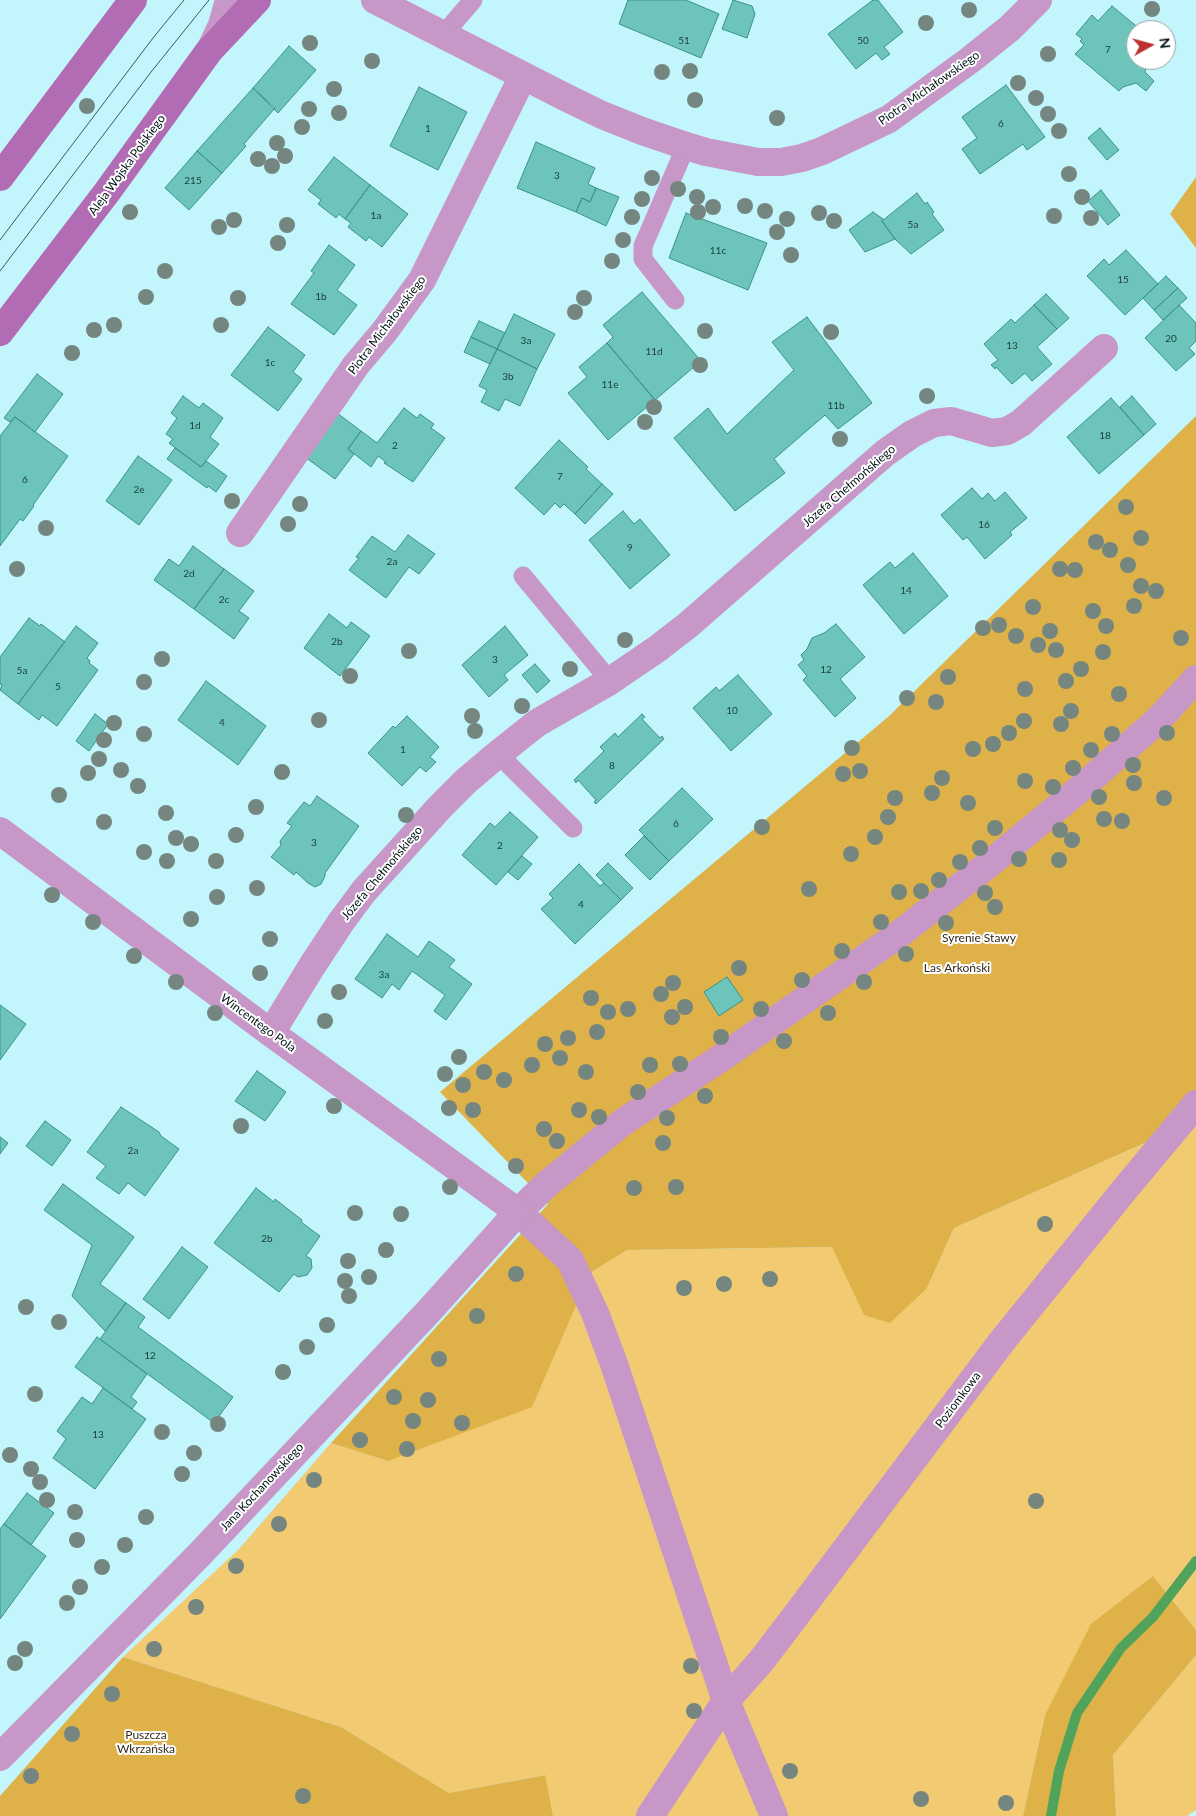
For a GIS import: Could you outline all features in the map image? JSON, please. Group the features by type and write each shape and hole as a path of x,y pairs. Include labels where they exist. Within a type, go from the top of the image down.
{"main road":[{"name":"Aleja Wojska Polskiego","path":"0,332 102,199 209,51 257,0"},
{"path":"0,177 131,2"}],"street":[{"path":"209,51 222,25 229,0"},
{"name":"Piotra Michałowskiego","path":"375,0 524,76 642,131 706,152 758,162 781,162 822,152 889,119 970,60 1010,28 1038,0"},
{"name":"Piotra Michałowskiego","path":"240,533 356,365 384,332 422,280 524,76"},
{"name":"Józefa Chełmońskiego","path":"271,1033 312,966 364,890 440,807 466,781 498,754 538,723 610,681 688,625 885,452 912,434 934,423 951,421 992,433 1007,431 1021,422 1104,348"},
{"name":"Jana Kochanowskiego","path":"0,1757 199,1555 428,1312 518,1212 547,1184 623,1122 721,1058 898,934 989,864 1075,793 1157,721 1196,679"},
{"name":"Wincentego Pola","path":"0,831 271,1033 518,1212 570,1260 596,1313 726,1701 774,1816"},
{"name":"Poziomkowa","path":"650,1816 726,1701 762,1660 1002,1340 1196,1104"}],"lane":[{"path":"443,36 473,0"},
{"path":"675,300 643,260 643,246 686,146"},
{"path":"523,576 610,681"},
{"path":"498,754 573,828"}],"shaded area":[{"path":"1196,1120 1196,1630 1153,1577 1045,1715 1023,1816 553,1816 544,1775 449,1793 341,1727 123,1657 239,1549 331,1443 388,1461 590,1273 627,1250 833,1247 864,1315 927,1288 954,1228"},
{"path":"1196,1655 1196,1810 1187,1816 1116,1816 1113,1755"}],"green space":[{"path":"1196,177 1196,248 1170,214"},
{"name":"Las Arkoński","path":"1196,416 1196,1120 954,1228 927,1288 890,1323 864,1315 832,1247 627,1250 590,1273 532,1407 388,1461 331,1443 548,1204 440,1092 888,717"},
{"path":"1153,1576 1196,1630 1196,1655 1113,1755 1116,1816 1023,1816 1045,1715 1091,1624"},
{"name":"Puszcza Wkrzańska","path":"123,1657 341,1727 449,1793 545,1775 553,1816 0,1816 0,1796"}],"building":[{"path":"628,0 686,0 719,14 701,58 619,24"},
{"path":"733,0 752,6 755,14 747,38 722,29"},
{"path":"873,0 878,0 903,32 884,47 890,54 882,60 876,53 856,69 828,34"},
{"path":"1112,6 1129,20 1126,20 1126,70 1146,70 1145,72 1154,81 1146,91 1136,83 1123,87 1119,91 1075,54 1084,45 1080,41 1082,39 1076,34 1092,15 1098,21"},
{"path":"289,46 316,70 278,113 253,88"},
{"path":"1006,85 1045,137 1027,150 1023,144 980,174 962,149 977,138 962,117"},
{"path":"419,87 467,112 438,170 390,146"},
{"path":"253,88 275,108 244,144 246,146 222,173 197,151"},
{"path":"1100,128 1119,150 1107,160 1088,138"},
{"path":"536,142 595,168 588,184 596,188 590,202 582,198 576,212 517,188"},
{"path":"197,151 222,173 189,210 165,188"},
{"path":"334,157 370,185 345,219 339,214 336,218 318,204 321,200 308,190"},
{"path":"370,185 408,214 382,247 369,237 366,241 348,227 351,223 345,219"},
{"path":"596,188 619,197 606,226 576,212 582,198 590,202"},
{"path":"1101,190 1120,215 1108,225 1088,201"},
{"path":"917,193 925,204 927,202 934,212 932,214 944,230 911,254 895,239 882,221"},
{"path":"873,212 883,219 882,221 895,239 865,252 849,230"},
{"path":"686,213 767,243 748,290 669,258"},
{"path":"329,245 355,265 337,290 357,305 334,335 291,304 314,273 311,271"},
{"path":"1126,250 1158,284 1125,315 1087,276 1104,259 1109,265"},
{"path":"1166,276 1178,288 1154,310 1143,298"},
{"path":"1178,288 1187,298 1163,320 1154,310"},
{"path":"642,292 701,361 655,400 607,343 613,337 603,325"},
{"path":"1046,294 1069,318 1057,329 1034,305"},
{"path":"1034,305 1057,329 1037,347 1052,364 1032,381 1025,373 1012,384 996,367 995,369 991,365 998,360 984,344 1011,319 1015,323"},
{"path":"1179,305 1196,323 1196,341 1189,348 1195,354 1176,371 1145,338"},
{"path":"514,314 555,334 537,369 497,349"},
{"path":"807,317 872,403 838,429 825,415 774,459 785,473 735,511 674,438 708,408 727,434 794,370 772,342"},
{"path":"479,321 505,333 497,349 471,337"},
{"path":"268,327 305,355 293,372 302,379 278,411 231,375"},
{"path":"471,337 497,349 490,364 464,352"},
{"path":"607,343 655,400 608,440 568,393 587,377 579,367"},
{"path":"497,349 537,369 520,406 505,399 499,411 481,402 487,390 479,386"},
{"path":"37,374 63,394 35,432 15,417 10,422 4,418"},
{"path":"183,396 199,408 203,403 223,418 210,437 219,444 201,467 169,443 173,439 166,434 177,418 171,413"},
{"path":"1132,396 1156,424 1144,435 1120,407"},
{"path":"1111,398 1144,435 1099,474 1067,437"},
{"path":"404,408 417,418 420,414 434,424 431,428 445,438 413,482 384,463 386,462 378,456 371,467 348,449 361,431 377,443"},
{"path":"337,413 361,431 348,449 354,454 335,479 305,457"},
{"path":"15,417 68,456 23,521 20,519 0,546 0,436"},
{"path":"559,440 588,467 586,469 602,484 575,514 564,504 560,508 555,503 544,515 515,488"},
{"path":"175,448 201,467 206,461 227,476 216,492 208,486 207,488 167,459"},
{"path":"138,456 172,480 139,525 106,501"},
{"path":"602,484 613,494 585,524 575,514"},
{"path":"972,488 982,499 988,493 995,501 1005,492 1027,518 1010,532 1012,535 985,559 967,537 963,540 941,515"},
{"path":"623,511 634,524 640,519 670,555 630,589 589,540"},
{"path":"408,535 435,554 419,574 409,567 386,598 349,570 359,558 356,557 372,536 395,552"},
{"path":"193,546 224,569 194,609 154,580 169,559 179,566"},
{"path":"913,553 948,596 904,634 863,585 890,562 895,568"},
{"path":"224,569 254,591 239,611 249,618 234,639 194,609"},
{"path":"329,614 347,628 351,622 370,636 340,676 304,648"},
{"path":"29,618 40,626 41,624 65,642 18,704 0,690 2,685 0,684 0,657"},
{"path":"836,624 865,657 840,679 856,698 835,717 803,680 807,676 798,665 804,660 801,655 807,649 812,638 824,633"},
{"path":"76,626 98,643 87,658 90,661 89,663 98,670 57,726 42,715 39,720 18,704"},
{"path":"505,626 528,655 504,675 508,680 489,697 462,665"},
{"path":"535,664 550,681 537,693 522,675"},
{"path":"738,675 772,714 731,751 693,708 716,687 719,691"},
{"path":"206,681 266,726 238,765 178,720"},
{"path":"95,714 108,724 89,751 76,741"},
{"path":"642,714 645,717 642,719 660,738 662,736 664,739 596,804 594,802 596,800 578,780 576,783 574,780 604,751 600,747 615,733 618,737"},
{"path":"407,716 439,747 430,757 436,762 426,772 420,767 402,786 368,753 393,726 395,728"},
{"path":"682,788 713,819 669,861 639,830"},
{"path":"317,796 359,826 325,873 321,884 315,887 296,872 294,875 271,857 281,845 280,841 292,826 287,823 304,802 310,806"},
{"path":"510,812 538,837 496,885 462,855 490,823 495,827"},
{"path":"644,836 669,861 650,880 625,855"},
{"path":"522,856 532,864 518,880 508,872"},
{"path":"608,863 633,888 621,900 596,875"},
{"path":"579,864 600,886 604,883 621,900 575,944 541,909 553,898 549,894"},
{"path":"387,934 418,957 429,941 455,960 449,967 472,984 446,1020 434,1011 445,995 412,971 399,990 392,984 382,998 355,979"},
{"path":"727,977 743,1000 719,1016 704,992"},
{"path":"0,1005 26,1024 0,1060"},
{"path":"257,1071 286,1092 265,1121 235,1101"},
{"path":"121,1107 159,1132 161,1136 179,1149 145,1196 128,1183 119,1194 96,1178 106,1166 87,1152"},
{"path":"45,1121 71,1140 52,1166 26,1146"},
{"path":"0,1137 8,1143 0,1154"},
{"path":"63,1184 134,1237 100,1284 126,1303 105,1331 72,1296 92,1245 44,1210"},
{"path":"256,1188 274,1202 275,1199 320,1236 306,1256 311,1259 312,1268 307,1275 298,1277 294,1274 279,1292 214,1243"},
{"path":"182,1247 208,1267 169,1319 143,1299"},
{"path":"126,1303 145,1317 138,1327 233,1397 214,1423 100,1339"},
{"path":"97,1337 147,1374 131,1397 137,1402 132,1409 75,1367"},
{"path":"103,1388 146,1419 95,1489 53,1458 66,1439 57,1431 82,1397 92,1404"},
{"path":"27,1493 54,1513 31,1545 4,1524"},
{"path":"4,1524 46,1556 0,1619 0,1529"}],"waterway":[{"path":"1051,1816 1059,1771 1077,1713 1121,1648 1153,1617 1196,1561"}],"tram line":[{"path":"0,240 184,0"},
{"path":"0,271 151,72 209,0"}],"park label":[{"name":"Syrenie Stawy","path":"979,938"}]}
